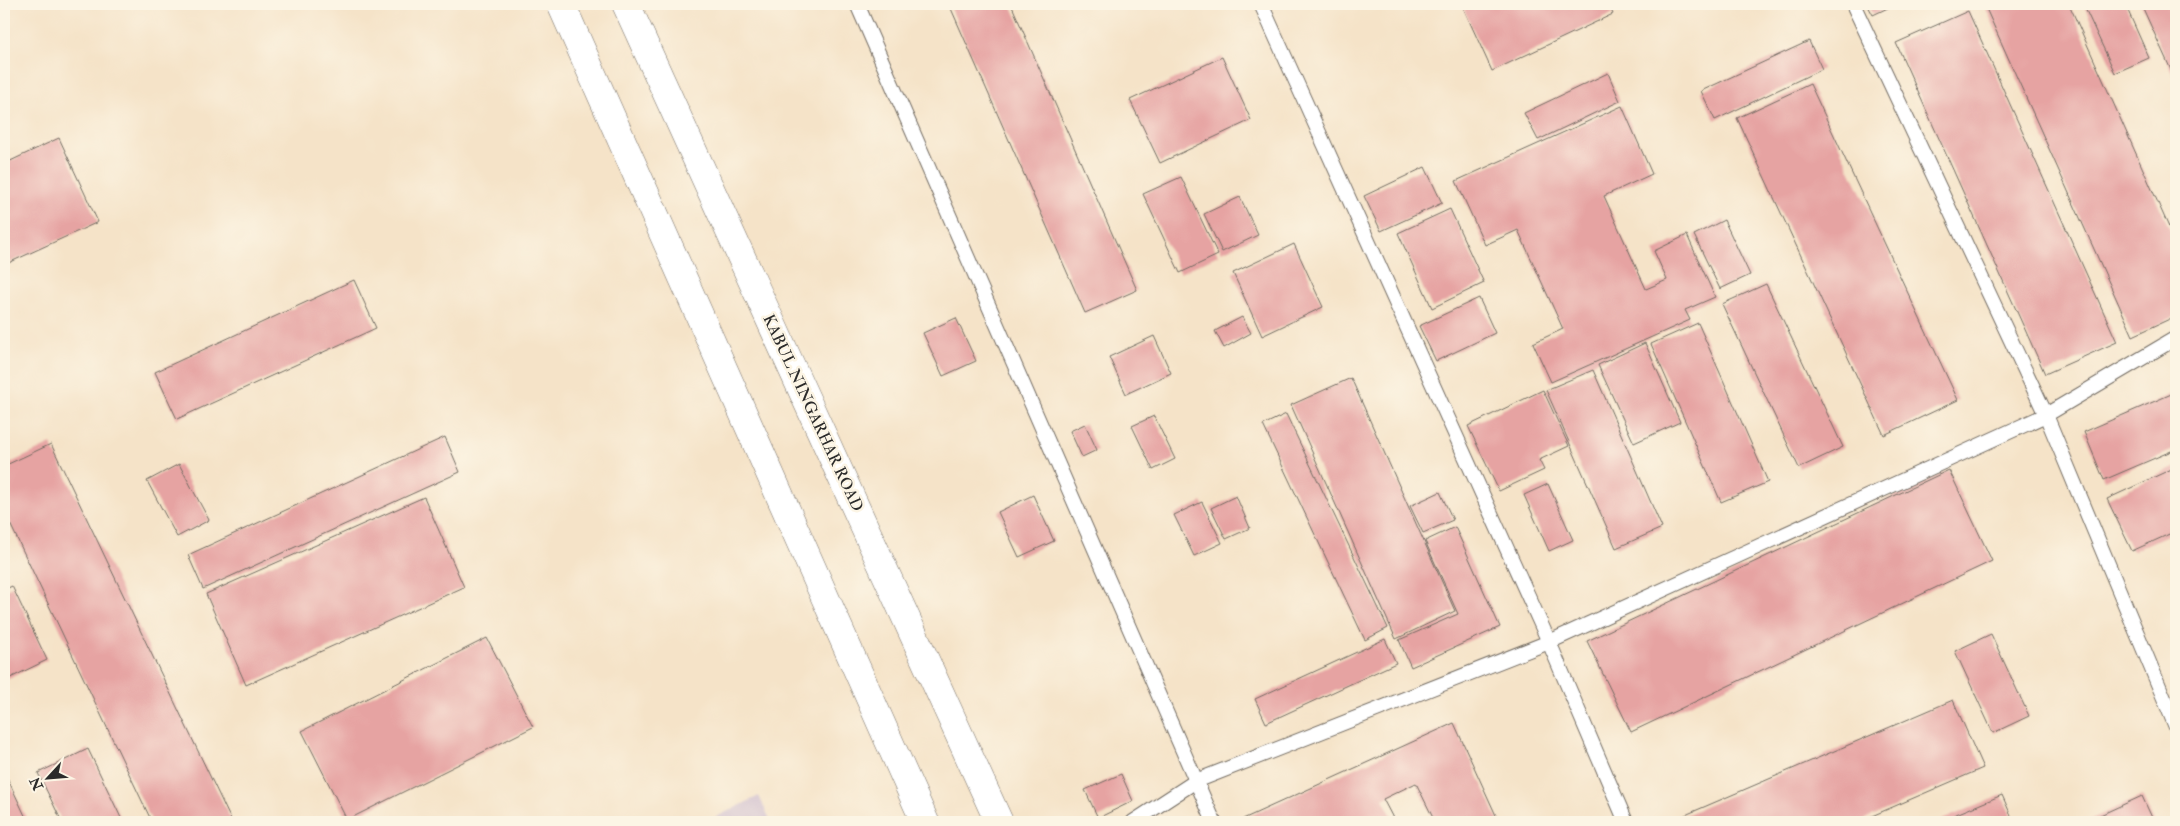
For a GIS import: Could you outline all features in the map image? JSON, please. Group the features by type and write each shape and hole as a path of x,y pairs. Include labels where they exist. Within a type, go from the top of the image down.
{"highway":[{"path":"561,4 925,822"},
{"name":"KABUL NINGARHAR ROAD","path":"626,4 999,822"}],"lane":[{"path":"856,4 1214,822"},
{"path":"1261,4 1549,642 1626,822"},
{"path":"1853,4 2046,415 2176,727"},
{"path":"1133,822 1196,781 1549,642 2046,415 2176,338"}],"shaded area":[{"path":"759,796 771,822 706,822"}],"building":[{"path":"949,4 1011,4 1137,290 1085,313"},
{"path":"1608,4 1613,14 1492,71 1462,5"},
{"path":"1867,4 1896,4 1873,15"},
{"path":"1984,4 2069,4 2176,243 2176,316 2133,336"},
{"path":"2083,4 2125,4 2149,58 2115,73"},
{"path":"2141,4 2176,4 2176,81"},
{"path":"1968,11 2117,342 2045,374 1896,43"},
{"path":"1809,41 1822,69 1715,120 1701,91"},
{"path":"1222,57 1251,120 1160,163 1130,100"},
{"path":"1608,73 1620,101 1538,140 1524,113"},
{"path":"1810,84 1958,400 1884,435 1737,118"},
{"path":"1622,106 1652,174 1604,196 1646,289 1667,280 1654,251 1687,235 1715,297 1685,310 1690,320 1551,382 1533,343 1563,329 1518,230 1485,245 1456,181"},
{"path":"59,138 98,222 4,265 4,164"},
{"path":"1425,167 1442,203 1381,231 1364,196"},
{"path":"1181,177 1218,255 1180,273 1143,194"},
{"path":"1240,197 1258,235 1222,252 1204,214"},
{"path":"1450,209 1484,283 1432,308 1398,233"},
{"path":"1724,220 1750,275 1720,289 1694,235"},
{"path":"1294,244 1323,307 1262,336 1233,273"},
{"path":"354,280 376,328 177,419 155,372"},
{"path":"1766,284 1843,447 1799,468 1722,304"},
{"path":"1479,298 1495,333 1436,361 1419,326"},
{"path":"1242,317 1251,333 1224,348 1215,331"},
{"path":"956,318 976,361 943,376 923,333"},
{"path":"1698,323 1768,482 1721,502 1651,344"},
{"path":"1154,336 1171,373 1126,394 1109,357"},
{"path":"1645,343 1680,422 1634,443 1598,365"},
{"path":"1593,370 1662,528 1616,548 1546,390"},
{"path":"1351,378 1455,611 1396,639 1291,405"},
{"path":"1543,390 1569,446 1539,460 1544,470 1499,491 1468,426"},
{"path":"2176,392 2176,449 2104,480 2084,432"},
{"path":"1286,414 1388,628 1365,640 1263,425"},
{"path":"1154,416 1175,459 1153,470 1132,426"},
{"path":"1085,424 1097,450 1082,457 1070,431"},
{"path":"445,437 460,472 203,589 188,555"},
{"path":"51,444 232,822 152,822 4,511 4,466"},
{"path":"179,464 209,520 177,537 147,481"},
{"path":"2176,467 2176,531 2132,551 2107,499"},
{"path":"1949,470 1992,561 1631,732 1587,641"},
{"path":"1548,484 1573,540 1549,551 1524,495"},
{"path":"1440,492 1453,520 1423,533 1410,506"},
{"path":"1033,495 1054,541 1019,557 998,512"},
{"path":"1236,496 1250,528 1226,539 1211,508"},
{"path":"424,497 464,587 246,685 206,594"},
{"path":"1202,502 1222,543 1194,556 1174,515"},
{"path":"1455,527 1500,627 1411,667 1399,640 1458,614 1425,541"},
{"path":"12,586 47,660 4,681 4,590"},
{"path":"1991,634 2029,716 1993,733 1955,651"},
{"path":"487,638 533,727 347,820 302,731"},
{"path":"1385,639 1396,663 1266,723 1255,699"},
{"path":"1953,700 1983,768 1858,822 1669,822"},
{"path":"1454,723 1499,822 1435,822 1416,783 1383,799 1395,822 1341,822 1339,819 1332,822 1244,822 1243,819"},
{"path":"88,749 123,822 62,822 38,773"},
{"path":"4,771 28,822 4,822"},
{"path":"1121,774 1133,801 1098,818 1085,790"},
{"path":"2002,795 2014,822 1937,822"},
{"path":"2142,796 2154,822 2085,822"}]}
